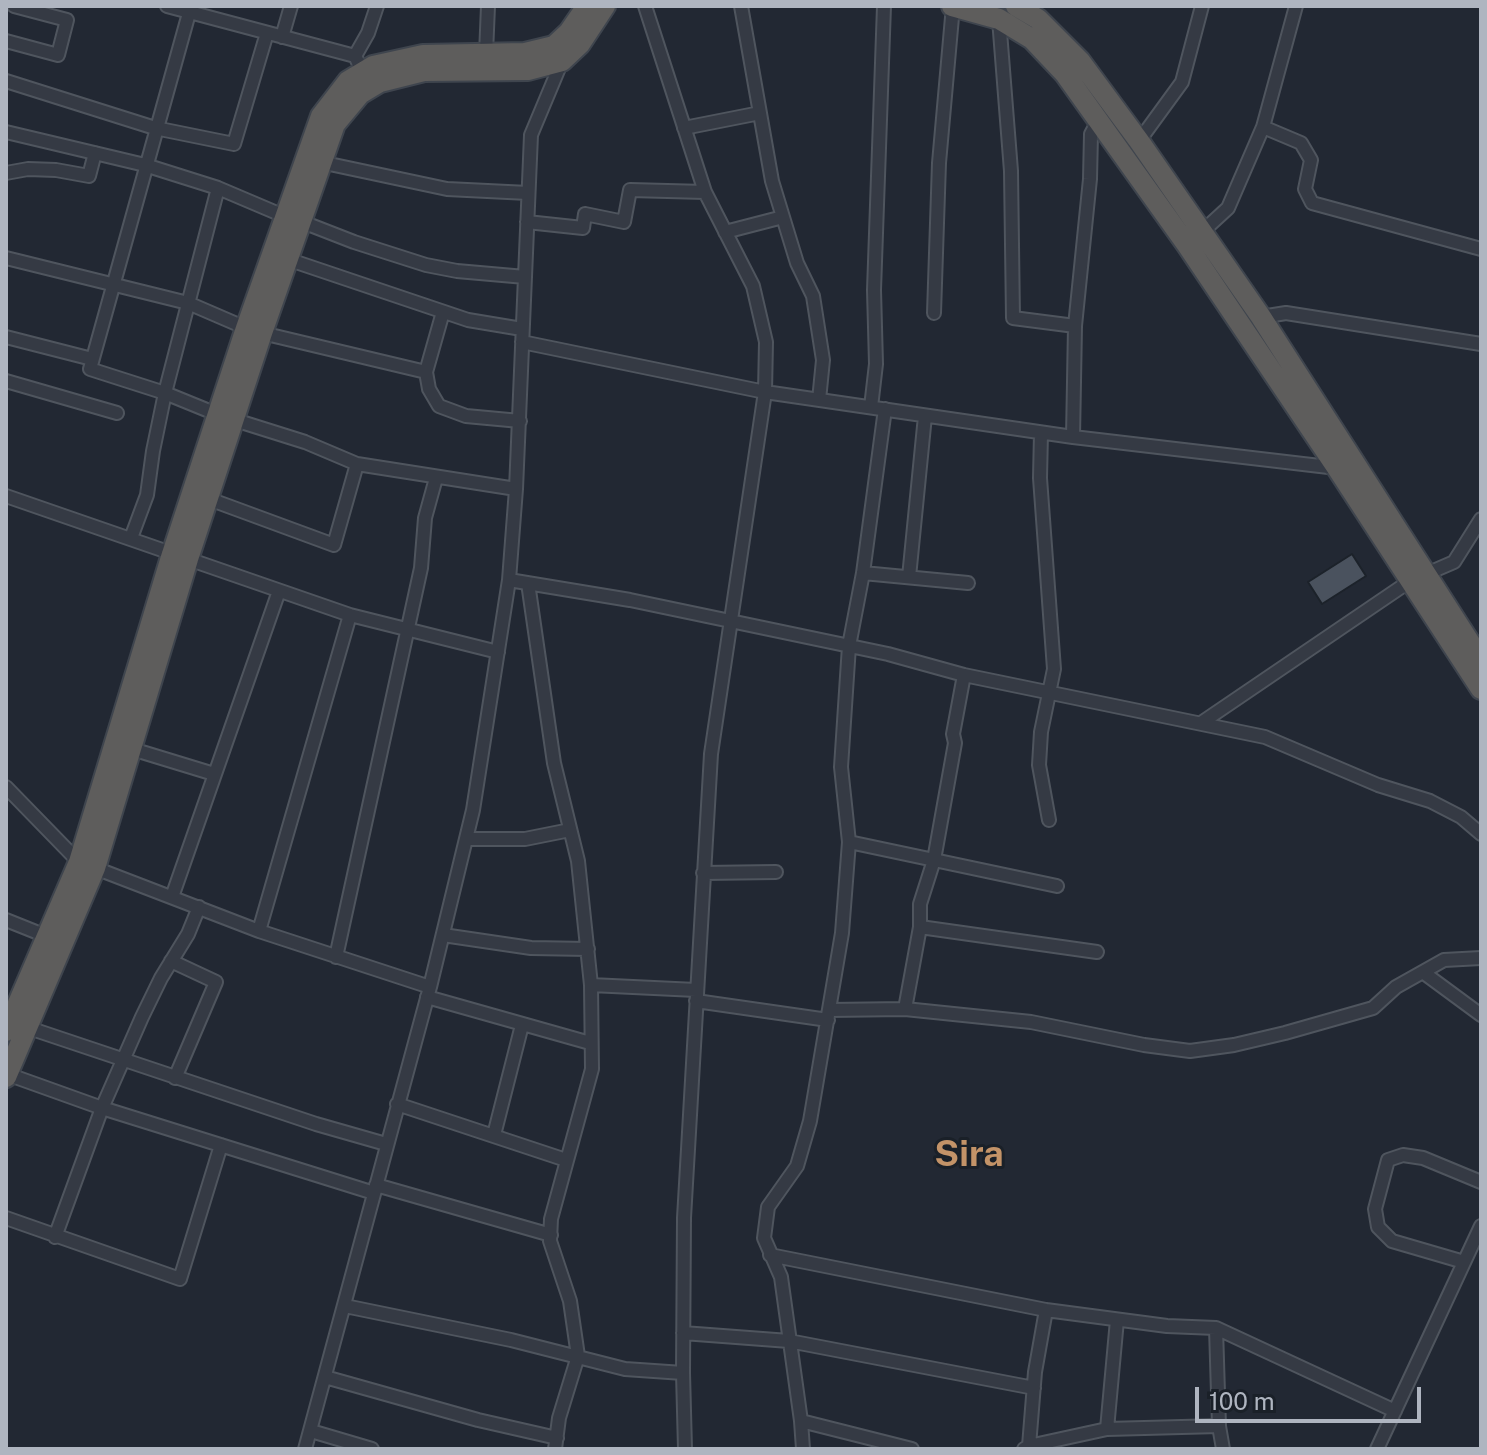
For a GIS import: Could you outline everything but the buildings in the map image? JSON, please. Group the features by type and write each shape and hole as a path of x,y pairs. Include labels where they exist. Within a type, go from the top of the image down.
{"highway":[{"path":"16,1029 12,1003 87,865 180,557 292,218 321,116 359,64 373,66 423,55 525,53 554,46 569,32 587,6"},
{"path":"254,331 287,259 292,218 335,124 360,94 380,82 424,71 528,70 562,61 580,44 605,6"},
{"path":"953,6 999,19 1032,39 1065,74 1196,258 1337,468 1481,660"},
{"path":"1016,6 1038,19 1080,61 1203,231 1350,460 1481,689"},
{"path":"6,1076 16,1029 87,865 132,749 180,557 209,499 227,418"}],"street":[{"path":"6,41 58,55 67,20 14,6"},
{"path":"167,6 190,9 359,64 377,6"},
{"path":"282,37 291,6"},
{"path":"486,54 488,6"},
{"path":"645,6 705,192 753,286 766,342 765,392 711,754 684,1218 685,1449"},
{"path":"741,6 772,181 797,263 813,296 823,360 819,400"},
{"path":"871,407 876,364 874,290 884,6"},
{"path":"934,313 939,163 953,6"},
{"path":"1139,141 1182,82 1202,6"},
{"path":"1203,231 1228,208 1263,127 1296,6"},
{"path":"190,9 90,369 305,442 357,464 516,489"},
{"path":"999,19 1011,171 1013,318 1075,326"},
{"path":"6,81 155,128 234,144 267,33"},
{"path":"305,1449 443,935 473,810 509,580 520,421 531,135 562,61"},
{"path":"684,128 760,113"},
{"path":"1073,437 1075,326 1090,179 1091,134 1098,121"},
{"path":"1263,127 1301,143 1311,160 1305,189 1312,203 1481,249"},
{"path":"6,132 145,165 218,188 354,242 426,265 525,277"},
{"path":"6,173 42,169 89,176 95,153"},
{"path":"320,162 447,189 528,193"},
{"path":"131,538 147,495 165,393 218,188"},
{"path":"527,222 583,228 585,214 624,222 630,190 705,192"},
{"path":"725,232 783,217"},
{"path":"6,258 188,303 254,331 426,372"},
{"path":"287,259 522,336 765,392 1041,433 1337,468"},
{"path":"443,312 426,372 429,389 439,406 466,416 520,421"},
{"path":"1261,317 1286,313 1481,344"},
{"path":"6,337 92,359"},
{"path":"6,381 117,413"},
{"path":"803,1449 781,1277 764,1238 768,1207 797,1166 810,1121 842,933 849,842 841,767 849,646 863,573 885,409"},
{"path":"909,577 925,416"},
{"path":"1041,433 1040,478 1054,669 1041,732 1039,765 1049,820"},
{"path":"209,499 334,545 357,464"},
{"path":"336,957 421,568 425,518 436,478"},
{"path":"6,496 350,615 407,632 498,652"},
{"path":"1201,723 1418,577 1454,562 1481,519"},
{"path":"863,573 968,583"},
{"path":"509,580 604,595 849,646 964,675 1265,737 1378,785 1430,801 1461,817 1481,834"},
{"path":"325,1377 556,1444 559,1418 578,1356 570,1301 550,1241 551,1219 592,1069 591,985 578,861 554,763 528,583"},
{"path":"172,897 279,591"},
{"path":"259,931 350,615"},
{"path":"905,1009 920,927 920,904 934,860 964,675"},
{"path":"132,749 214,774"},
{"path":"6,787 87,865 428,992 522,1025 590,1043"},
{"path":"466,839 525,839 570,830"},
{"path":"849,842 1057,886"},
{"path":"703,873 776,872"},
{"path":"55,1237 102,1108 142,1017 188,934 199,907"},
{"path":"6,920 46,936"},
{"path":"920,927 1097,952"},
{"path":"443,935 531,948 588,949"},
{"path":"591,985 696,995 829,1015 905,1009 1031,1022 1190,1051 1234,1045 1373,1008 1396,987 1444,960 1481,958"},
{"path":"171,961 216,982 175,1078"},
{"path":"1424,973 1481,1015"},
{"path":"494,1135 522,1025"},
{"path":"16,1029 125,1059 175,1078 386,1144"},
{"path":"6,1076 221,1145 551,1235"},
{"path":"397,1104 566,1160"},
{"path":"6,1218 180,1279 221,1145"},
{"path":"1464,1262 1392,1241 1378,1227 1375,1209 1388,1160 1403,1155 1423,1158 1481,1182"},
{"path":"1377,1449 1481,1226"},
{"path":"770,1255 1046,1310 1117,1320 1216,1328 1395,1411"},
{"path":"345,1306 625,1369 683,1373"},
{"path":"1046,1310 1027,1448 1107,1429 1219,1426"},
{"path":"1107,1429 1117,1320"},
{"path":"1216,1328 1219,1426 1223,1449"},
{"path":"683,1333 789,1341 1034,1388"},
{"path":"801,1421 912,1449"},
{"path":"311,1431 372,1449"}],"district":[{"name":"Sira","path":"969,1155"}]}
